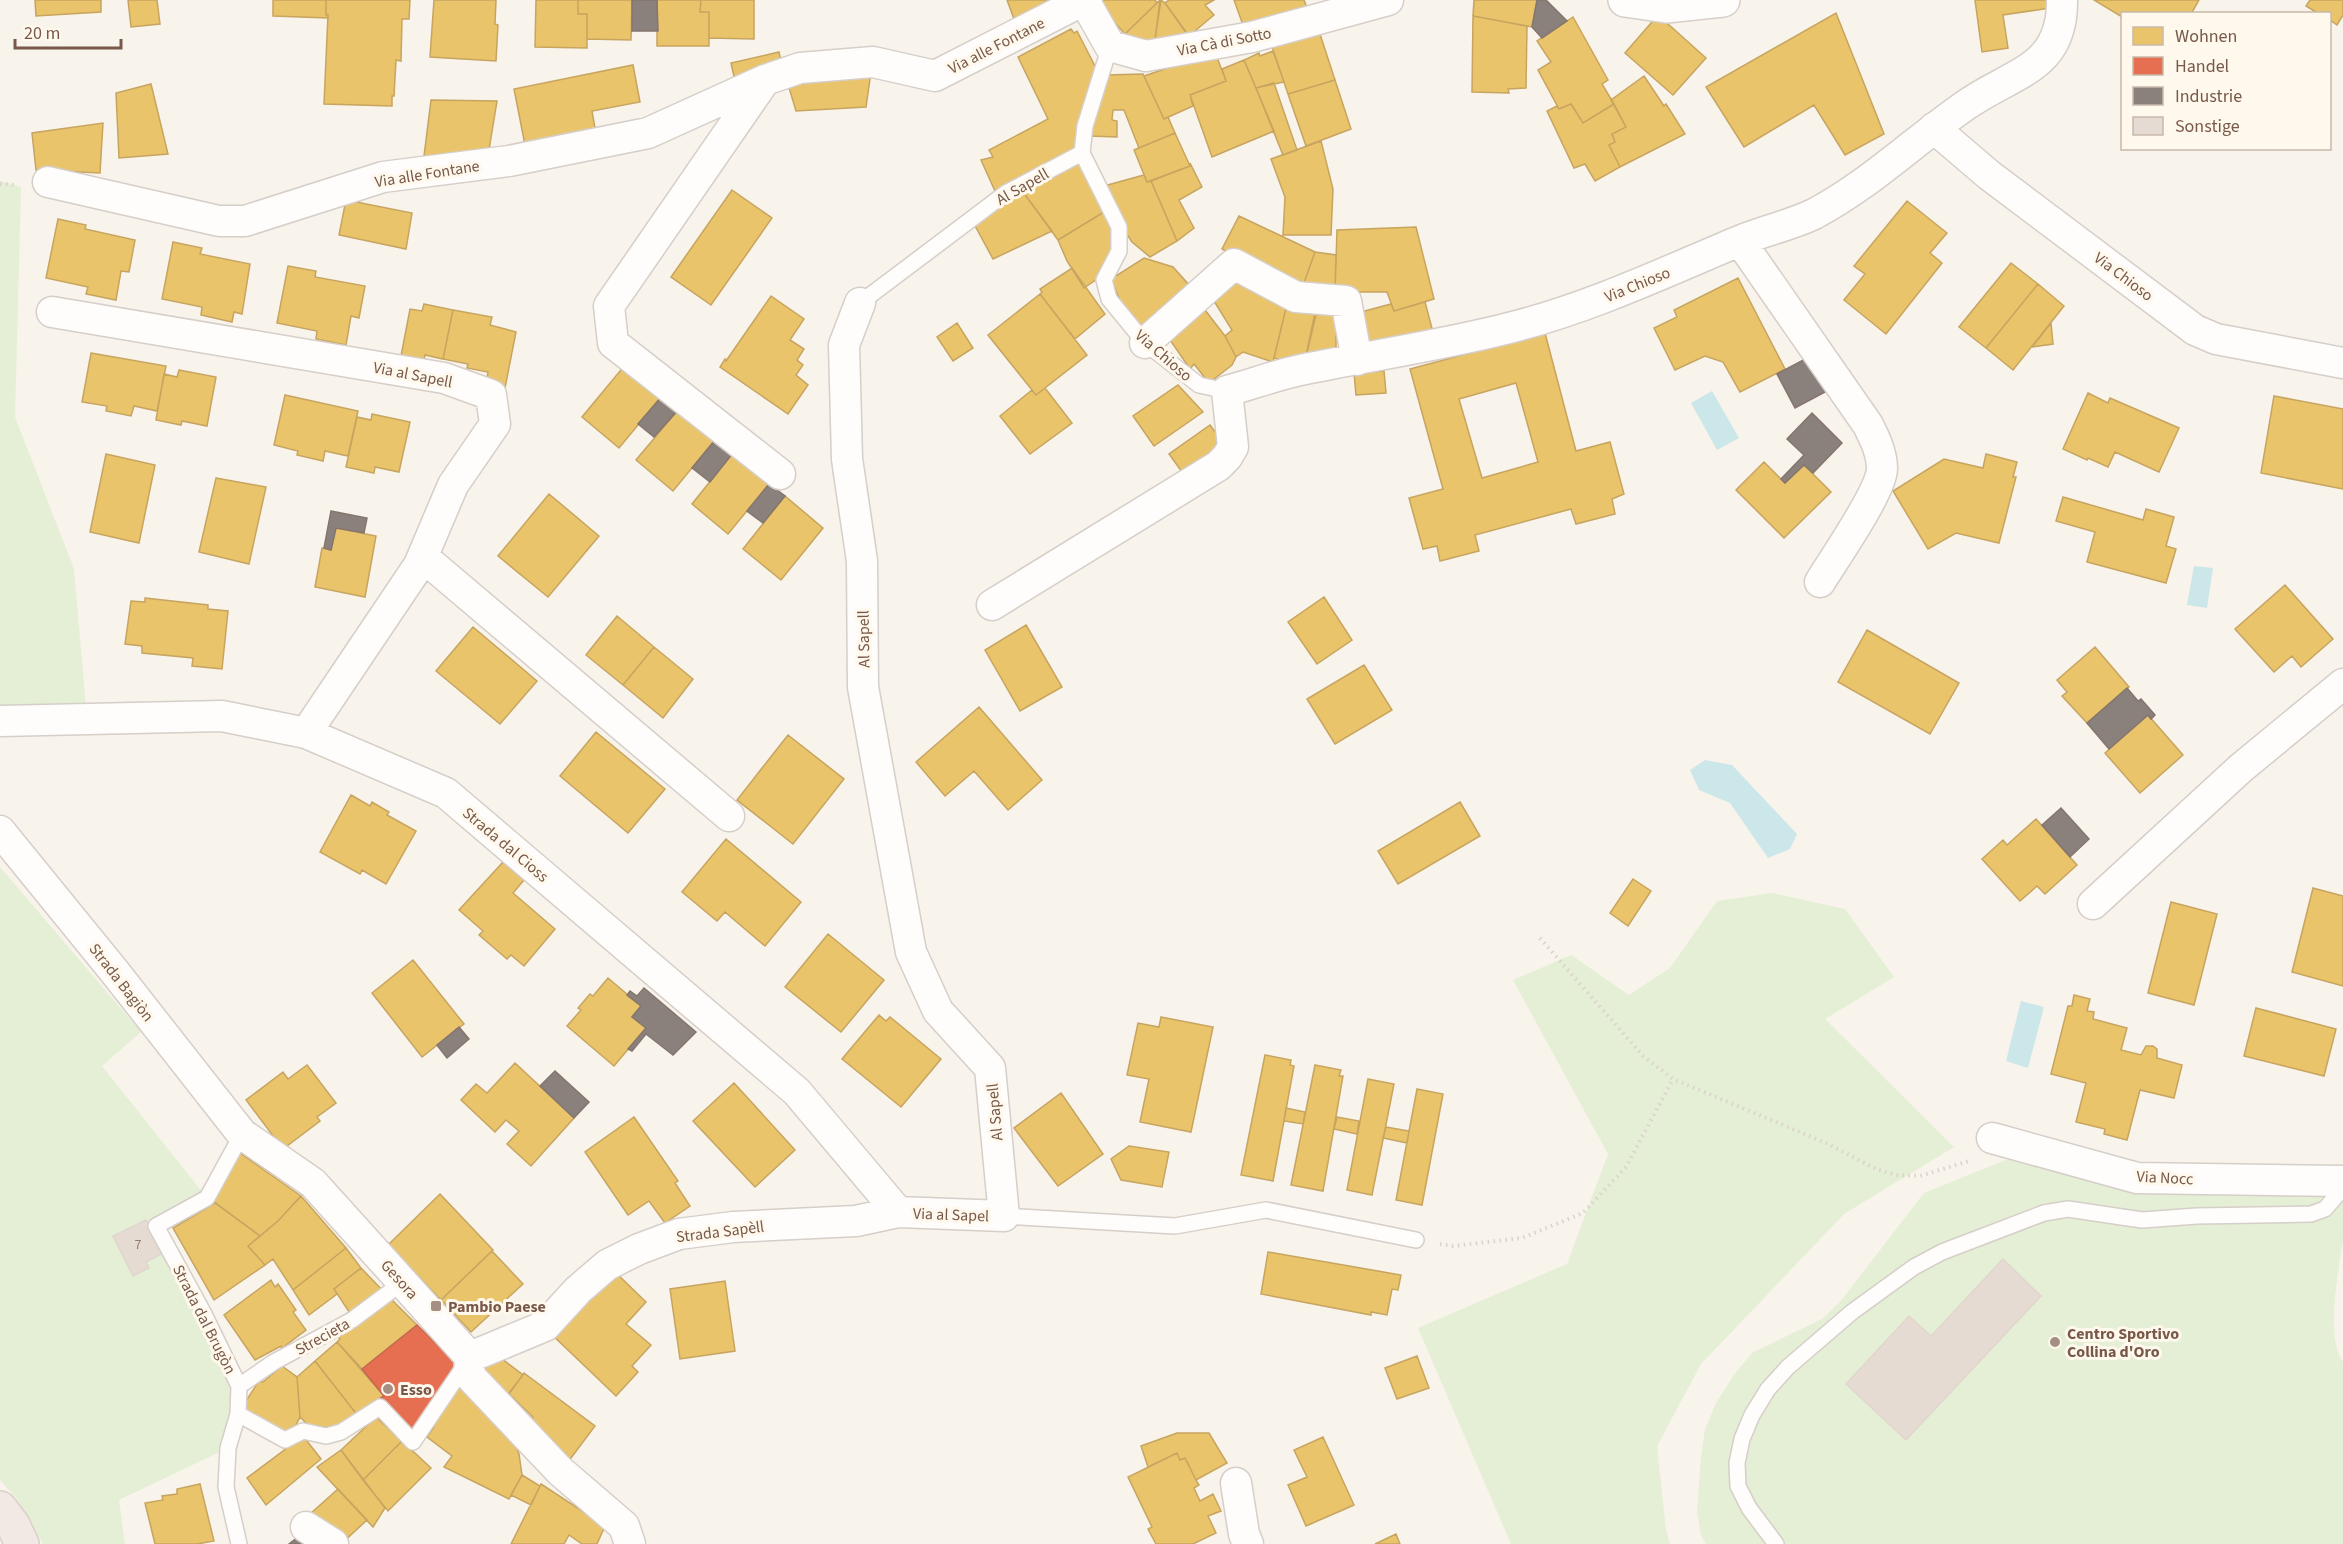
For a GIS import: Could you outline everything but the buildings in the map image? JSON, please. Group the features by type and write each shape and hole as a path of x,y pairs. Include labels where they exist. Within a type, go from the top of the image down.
{"highway":[{"path":"0,1508 13,1525 22,1544"}],"street":[{"path":"1084,0 1110,46"},
{"name":"Via alle Fontane","path":"48,182 219,221 245,222 383,177 509,161 648,133 765,80 800,68 873,62 935,76 1084,0"},
{"name":"Via Cà di Sotto","path":"1110,46 1146,56 1252,38 1388,0"},
{"path":"1625,0 1666,6 1723,0"},
{"name":"Via Chioso","path":"1227,391 1303,369 1357,360 1512,327 1576,308 1642,283 1740,241 1811,215 1839,200 1967,104 2043,58 2054,45 2060,30 2062,0"},
{"path":"765,80 609,306 613,343 780,474"},
{"name":"Via Chioso","path":"1934,128 1989,175 2195,330 2216,339 2343,363"},
{"path":"1740,241 1868,425 1878,447 1882,470 1875,493 1820,582"},
{"path":"1145,343 1234,264 1296,297 1346,302 1357,360"},
{"name":"Al Sapell","path":"860,303 844,345 848,459 862,561 863,687 911,952 938,1011 990,1068 1004,1216"},
{"name":"Via al Sapell","path":"52,312 444,378 491,395 495,424 453,485 419,566 306,733"},
{"path":"992,605 1222,461 1233,447 1227,391"},
{"path":"423,557 729,816"},
{"path":"2093,904 2241,768 2343,684"},
{"name":"Strada dal Cioss","path":"0,721 222,716 306,733 446,794 797,1092 898,1212"},
{"name":"Strada Bagiòn","path":"0,831 242,1134"},
{"name":"Gesora","path":"242,1134 313,1183 470,1357 469,1375 560,1471 624,1526 630,1544"},
{"name":"Via Nocc","path":"1992,1138 2137,1178 2343,1181"},
{"name":"Via al Sapel","path":"898,1212 1004,1216"},
{"name":"Strada Sapèll","path":"470,1357 545,1326 578,1290 607,1265 639,1249 679,1234 733,1227 856,1221 898,1212"},
{"path":"1236,1483 1244,1534 1248,1544"},
{"path":"306,1527 333,1544"}],"lane":[{"path":"1082,153 1085,126 1110,46"},
{"name":"Al Sapell","path":"860,303 1006,193 1082,153"},
{"name":"Via Chioso","path":"1082,153 1119,227 1119,251 1104,280 1109,298 1145,343 1199,385 1227,391"},
{"name":"Strada dal Brugòn","path":"239,1544 226,1487 228,1448 238,1414 239,1386 203,1312 156,1226 207,1198 242,1134"},
{"path":"1776,1544 1749,1508 1737,1486 1737,1463 1742,1439 1752,1415 1768,1389 1788,1367 1852,1312 1914,1267 1942,1252 2043,1213 2067,1209 2142,1220 2197,1216 2311,1214 2325,1209 2343,1188"},
{"path":"1004,1216 1175,1226 1266,1210 1416,1240"},
{"name":"Strecieta","path":"239,1386 274,1362 352,1320 403,1282"},
{"path":"238,1414 285,1440 303,1431 326,1437 340,1432 380,1407 413,1442 470,1357"}],"path":[{"path":"1540,938 1643,1056 1673,1078 1826,1143 1876,1169 1896,1175 1920,1176 2023,1146"},
{"path":"1416,1240 1453,1246 1522,1238 1583,1213 1626,1167 1673,1078"}],"green space":[{"path":"0,181 21,187 15,417 74,569 87,719 0,707"},
{"path":"0,867 141,1032 102,1066 207,1198 156,1226 239,1386 228,1448 119,1500 125,1544 43,1544 16,1498 0,1480"},
{"path":"1772,893 1845,909 1894,977 1825,1019 1954,1147 1844,1214 1701,1364 1657,1446 1666,1530 1670,1544 1511,1544 1418,1328 1567,1264 1608,1154 1513,980 1571,955 1629,995 1670,968 1717,901"},
{"name":"Centro Sportivo Collina d'Oro","path":"2023,1153 2343,1196 2343,1238 2336,1284 2334,1320 2338,1351 2343,1362 2343,1544 1706,1544 1701,1535 1697,1513 1705,1429 1716,1403 1734,1375 1752,1353 1822,1319 1840,1302 1924,1193"}],"water":[{"path":"1712,391 1739,438 1717,450 1691,403"},
{"path":"2194,566 2213,568 2207,608 2187,605"},
{"path":"1705,760 1732,765 1797,834 1790,849 1768,858 1730,803 1699,790 1690,770"},
{"path":"2021,1001 2044,1007 2028,1068 2006,1061"}],"place":[{"name":"Pambio Paese","path":"436,1306"},
{"name":"Centro Sportivo Collina d'Oro","path":"2055,1342"},
{"name":"Esso","path":"388,1389"}]}
